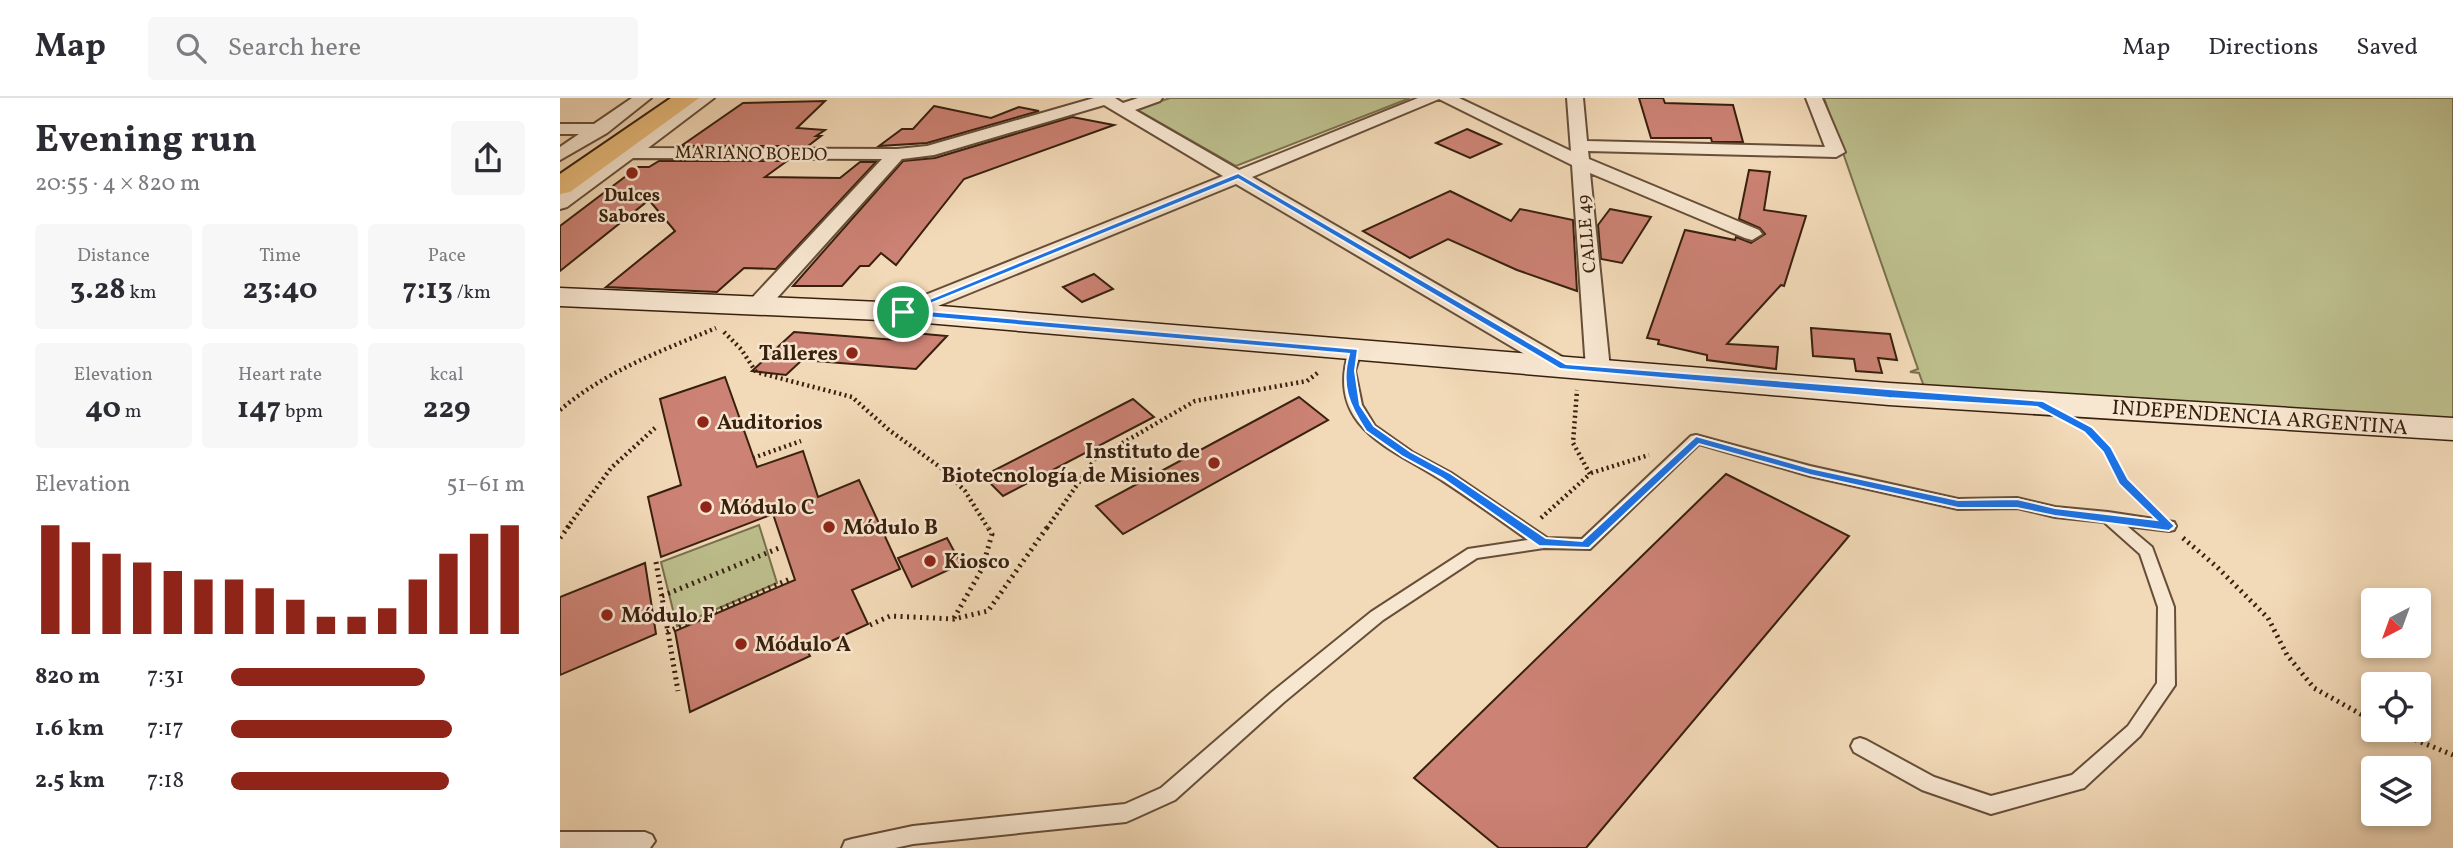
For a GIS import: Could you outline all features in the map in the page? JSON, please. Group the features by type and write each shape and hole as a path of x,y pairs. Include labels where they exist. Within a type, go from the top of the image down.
{"highway":[{"path":"560,186 665,98"},
{"path":"560,170 687,98"}],"main road":[{"name":"INDEPENDENCIA ARGENTINA","path":"560,297 903,312 1889,394 2453,429"}],"street":[{"path":"560,203 613,141 643,98"},
{"path":"560,155 613,141 706,98"},
{"path":"759,304 897,154 928,151 1110,102 1154,98"},
{"path":"903,312 1432,98"},
{"path":"1446,98 1579,154 1752,234"},
{"name":"CALLE 49","path":"1575,98 1579,154 1581,368"},
{"path":"1579,154 1836,152 1814,98"},
{"path":"1110,102 1581,368"},
{"path":"560,129 613,141"},
{"name":"MARIANO BOEDO","path":"613,141 897,154"}],"lane":[{"path":"1343,350 1355,405 1370,429 1446,476 1544,543"},
{"path":"852,848 913,835 1126,813 1168,794 1278,697 1377,616 1473,553 1544,543 1585,545 1696,439 1810,471 1958,504 2017,503 2055,512 2169,526"},
{"path":"1860,746 1929,784 1991,805 2077,782 2134,731 2166,685 2166,607 2147,551 2108,517"},
{"path":"560,841 642,844"}],"path":[{"path":"560,410 573,397 606,377 721,326"},
{"path":"724,332 741,349 756,372 852,397 890,430 944,470 965,491 992,534 982,569 954,619"},
{"path":"870,625 890,616 954,619 988,611 1095,458 1195,401 1307,381 1343,350"},
{"path":"1581,368 1573,443 1590,474"},
{"path":"560,538 611,468 654,428"},
{"path":"2088,430 2107,450 2123,481 2268,618 2287,655 2314,688 2361,714"},
{"path":"1526,531 1590,474 1696,439"},
{"path":"753,458 801,441"},
{"path":"662,596 779,548"},
{"path":"656,562 678,691"},
{"path":"667,632 790,579"},
{"path":"2421,742 2453,755"}],"green space":[{"path":"1170,98 1410,98 1236,166 1136,109"},
{"path":"1824,98 2453,98 2453,421 1925,389 1919,373 1910,372 1918,369"},
{"path":"759,525 777,583 677,626 661,562"}],"building":[{"path":"1639,98 1663,98 1665,103 1733,105 1743,142 1712,142 1711,138 1651,138"},
{"path":"825,101 797,128 825,130 808,146 681,146 743,103"},
{"path":"934,106 991,118 1019,107 1039,111 927,143 879,146 902,129 913,129"},
{"path":"1072,117 1114,125 964,179 896,265 881,253 869,266 860,266 842,286 793,286 903,161 935,158"},
{"path":"1467,129 1501,144 1470,158 1436,143"},
{"path":"659,161 787,161 765,177 840,178 860,162 876,162 776,269 744,268 717,292 606,287 675,231 649,200 560,271 560,226 638,167 649,167"},
{"path":"1749,170 1770,172 1764,210 1806,216 1784,286 1781,285 1727,344 1778,347 1776,369 1707,360 1707,355 1658,344 1659,340 1647,338 1685,230 1735,240 1736,237 1751,243 1765,234 1760,228 1739,219"},
{"path":"1450,191 1511,221 1520,209 1573,220 1577,291 1517,270 1448,239 1410,258 1363,231"},
{"path":"1610,209 1651,217 1622,263 1601,259 1598,225"},
{"path":"1094,274 1113,289 1082,302 1063,287"},
{"path":"1811,328 1890,334 1897,360 1878,358 1882,373 1856,371 1854,359 1813,356"},
{"name":"Talleres","path":"794,332 896,340 903,332 947,336 916,369 802,360 786,375 752,371"},
{"path":"725,377 757,467 803,451 818,497 859,480 900,569 852,590 868,624 808,652 810,656 690,712 675,631 795,580 773,514 661,557 648,497 681,485 660,399"},
{"name":"Instituto de Biotecnología de Misiones","path":"1299,397 1328,420 1123,534 1096,506"},
{"path":"1133,399 1154,417 1003,496 983,476"},
{"path":"1726,474 1849,536 1586,848 1499,848 1414,778"},
{"name":"Kiosco","path":"947,538 961,564 912,587 898,558"},
{"name":"Módulo F","path":"645,563 656,634 560,675 560,597"}],"place":[{"name":"Dulces Sabores","path":"632,173"},
{"name":"Talleres","path":"852,353"},
{"name":"Auditorios","path":"703,422"},
{"name":"Instituto de Biotecnología de Misiones","path":"1214,463"},
{"name":"Módulo C","path":"706,507"},
{"name":"Módulo B","path":"829,527"},
{"name":"Kiosco","path":"930,561"},
{"name":"Módulo F","path":"607,615"},
{"name":"Módulo A","path":"741,644"}],"route":[{"path":"1238,176 1563,367 2039,404 2088,430 2107,450 2123,481 2169,526 2055,512 2017,503 1958,504 1810,471 1696,439 1585,545 1544,543 1446,476 1370,429 1355,405 1349,371 1355,351 903,312 1238,176"}]}
